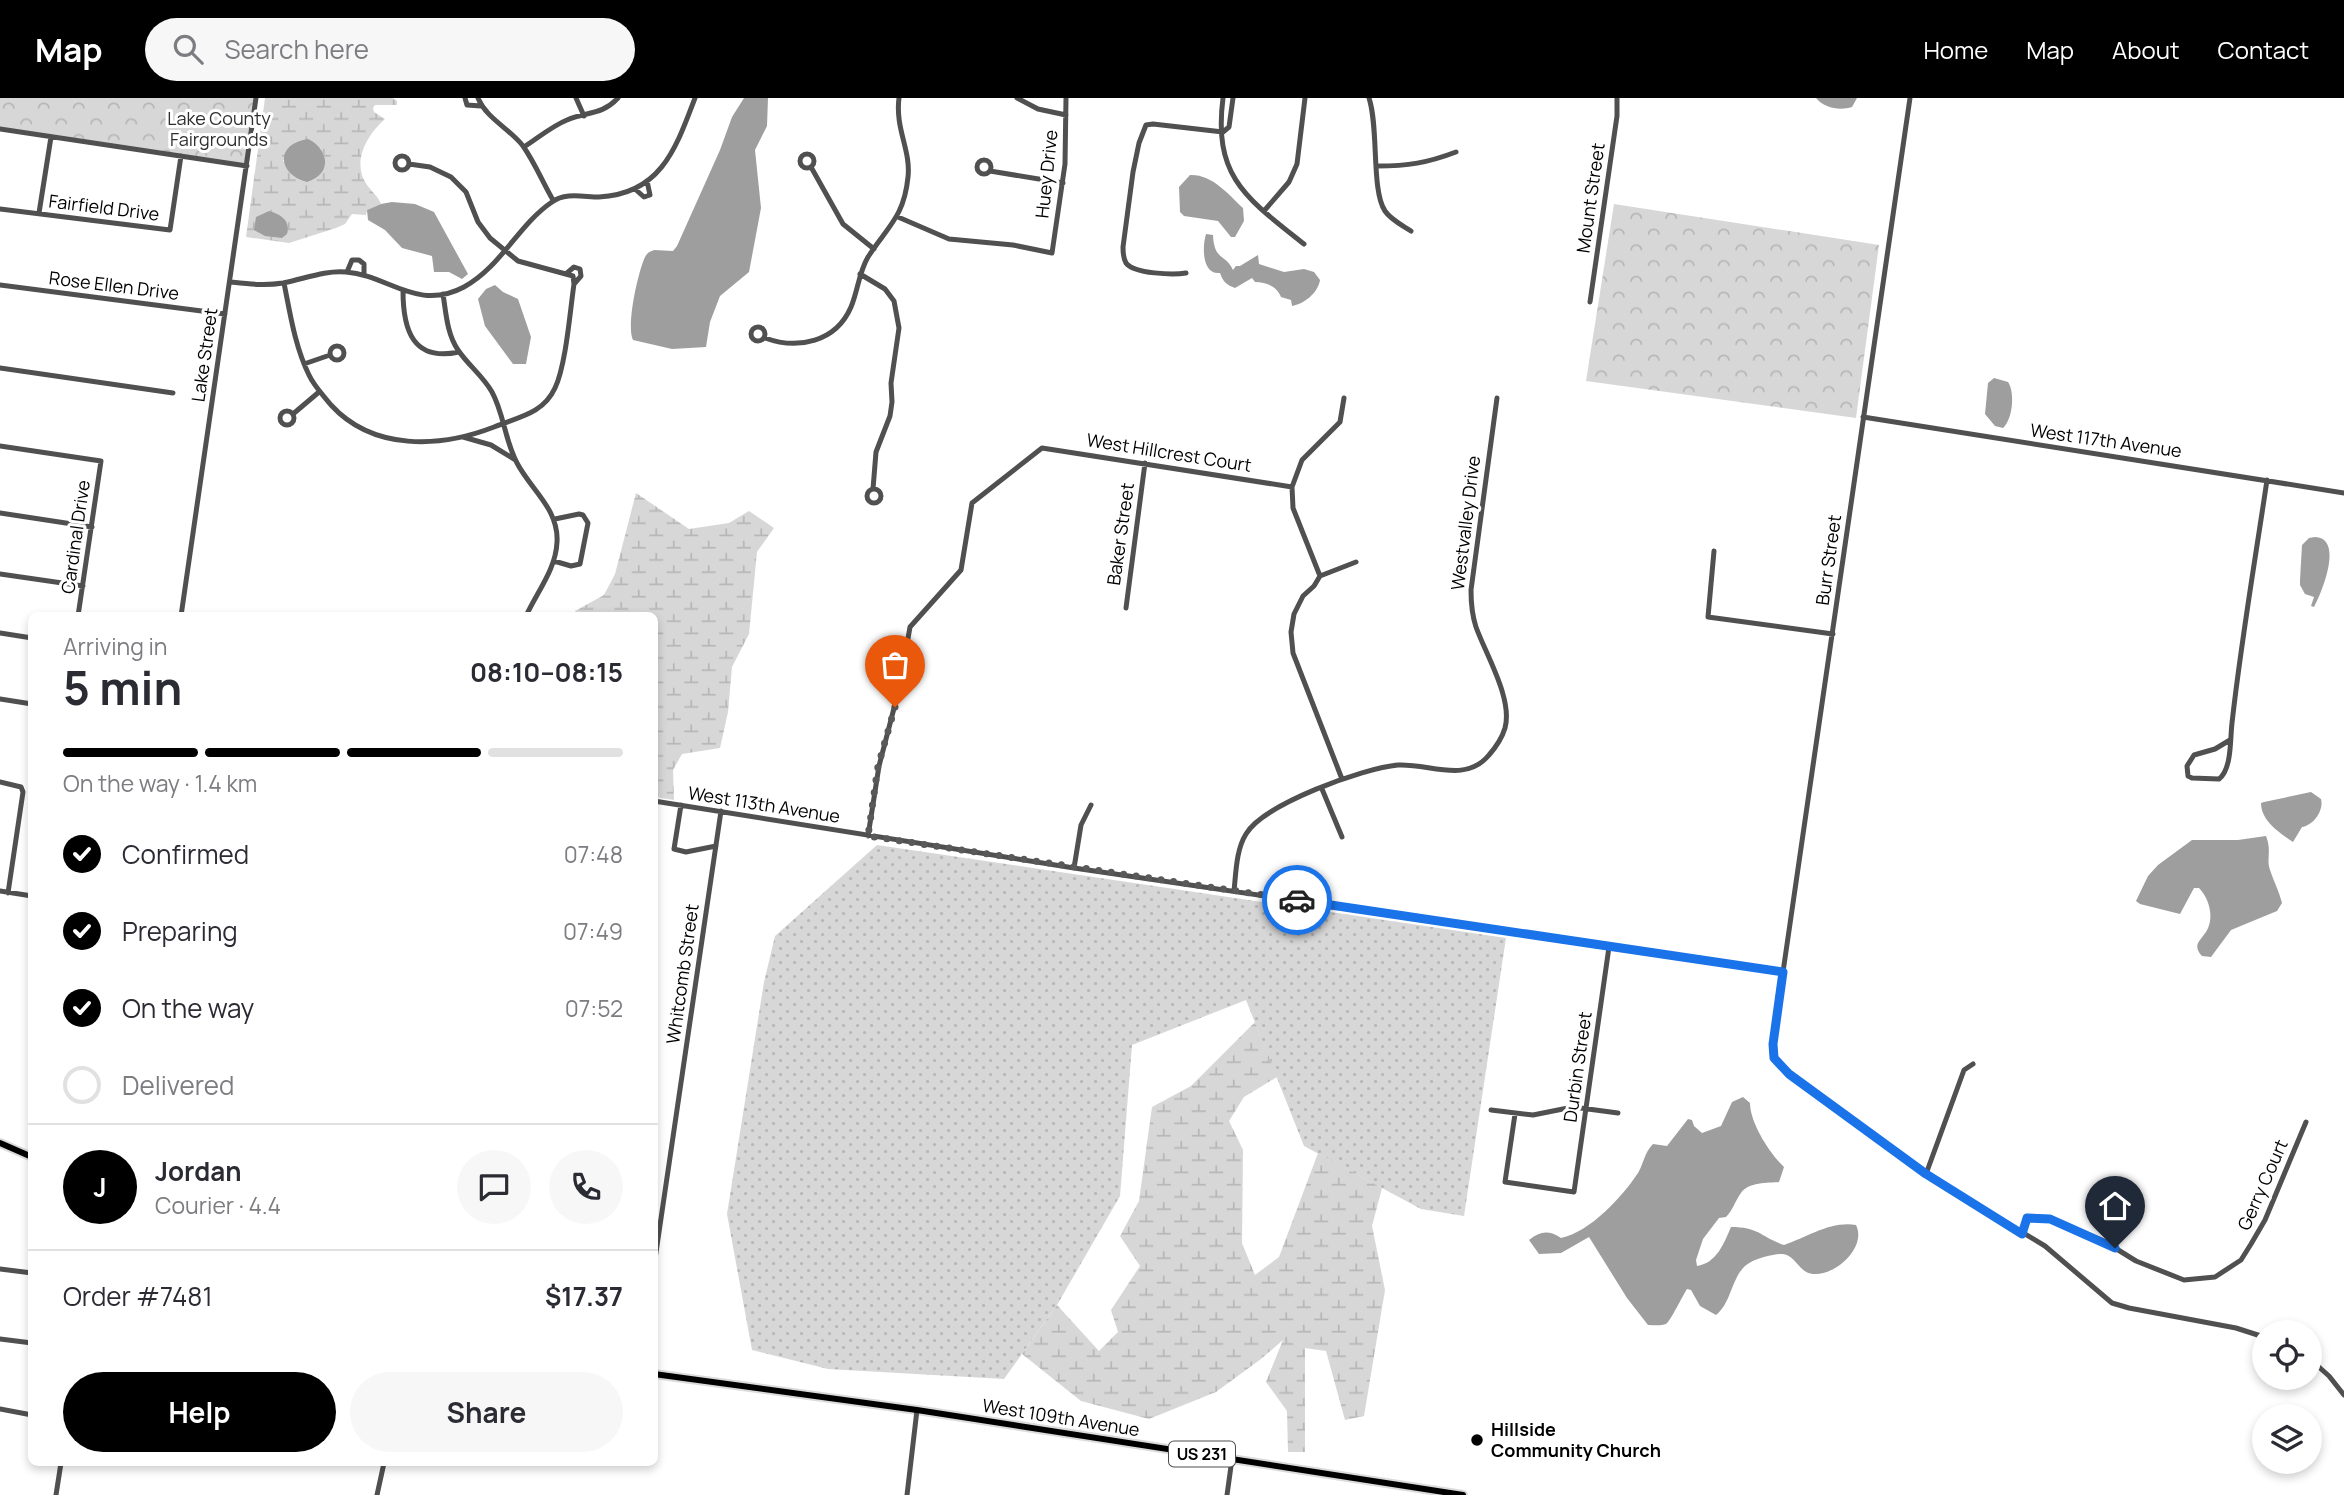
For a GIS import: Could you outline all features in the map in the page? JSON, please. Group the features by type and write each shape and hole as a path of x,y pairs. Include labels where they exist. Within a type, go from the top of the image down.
{"main road":[{"path":"0,1143 28,1155"},
{"name":"West 109th Avenue","path":"658,1375 917,1410 1463,1495"}],"street":[{"name":"Lake Street","path":"182,612 256,98"},
{"path":"465,98 467,105 481,106"},
{"path":"478,98 481,106 524,148 553,200"},
{"path":"576,98 584,116"},
{"path":"524,148 568,119 596,113 618,98"},
{"path":"230,282 254,285 284,283 330,272 346,272 364,275 403,291 443,294 463,288 480,276 531,219 553,200 572,196 600,197 625,193 647,181 674,151 695,98"},
{"path":"765,338 800,344 820,339 833,331 850,309 860,274 874,249 898,217 905,197 909,173 898,122 898,98"},
{"path":"1017,98 1038,109 1066,115"},
{"name":"Huey Drive","path":"898,217 949,239 1013,245 1052,253 1063,183 1066,98"},
{"path":"1223,98 1220,126 1223,132 1222,148 1232,177 1264,211 1304,244"},
{"path":"1223,132 1228,127 1233,98"},
{"path":"1264,211 1289,182 1297,164 1305,98"},
{"path":"1369,98 1376,132 1379,197 1384,210 1391,218 1411,231"},
{"name":"Mount Street","path":"1590,302 1617,116 1617,98"},
{"name":"Burr Street","path":"1910,98 1783,972 1774,1058 1782,1067 1926,1174 2045,1246 2112,1303 2252,1333"},
{"path":"1186,272 1174,275 1140,270 1131,268 1125,262 1123,247 1139,143 1146,125 1153,124 1223,132"},
{"path":"0,130 247,166"},
{"path":"39,213 51,136"},
{"path":"1377,166 1412,166 1456,152"},
{"name":"Fairfield Drive","path":"0,209 170,230 181,156"},
{"path":"409,164 430,167 451,177 466,192 478,222 490,238 505,251 526,264 570,274"},
{"path":"811,167 843,224 874,249"},
{"path":"990,171 1063,183"},
{"path":"635,188 644,197 650,195 647,181"},
{"path":"346,272 352,260 359,260 364,264 364,275"},
{"path":"284,283 304,364 320,392 339,413 373,434 397,441 419,443 479,433 522,418 540,408 555,389 574,284 581,276 580,269 574,267 570,274"},
{"path":"570,274 574,284"},
{"path":"860,274 885,289 894,301 899,328 891,383 892,402 882,442 876,452 873,489"},
{"name":"Rose Ellen Drive","path":"0,285 225,314"},
{"path":"403,291 404,319 409,335 418,345 445,355 459,352"},
{"path":"443,294 448,326 459,352 474,367 492,393 514,459 555,519 557,539 554,561 528,612"},
{"path":"304,364 330,355"},
{"path":"0,368 173,393"},
{"path":"293,414 320,392"},
{"path":"1320,576 1293,508 1292,487 1302,460 1340,422 1344,398"},
{"name":"Westvalley Drive","path":"1234,891 1237,858 1245,835 1261,818 1280,805 1342,779 1382,767 1402,765 1448,771 1476,767 1497,746 1505,728 1507,711 1476,625 1471,605 1471,581 1497,398"},
{"name":"West 117th Avenue","path":"1863,417 2344,493"},
{"path":"460,437 491,445 514,459"},
{"name":"Cardinal Drive","path":"0,446 101,461 80,612"},
{"name":"West Hillcrest Court","path":"868,836 878,766 899,690 910,627 961,570 972,503 1042,448 1292,487"},
{"name":"Baker Street","path":"1126,608 1145,463"},
{"path":"2230,740 2215,749 2194,755 2188,766 2188,776 2219,779 2224,775 2230,740 2239,660 2267,480"},
{"path":"0,513 92,527"},
{"path":"554,561 571,566 580,564 588,523 583,515 579,514 555,519"},
{"path":"1714,551 1708,617 1833,634"},
{"path":"1342,779 1293,653 1292,632 1294,614 1303,596 1320,576 1356,562"},
{"path":"0,574 83,586"},
{"path":"0,634 28,638"},
{"path":"0,699 28,703"},
{"path":"0,782 21,787 23,792 8,892"},
{"path":"1322,789 1342,837"},
{"name":"West 113th Avenue","path":"658,802 1074,868 1783,972"},
{"path":"1074,868 1080,825 1091,805"},
{"path":"681,806 674,849 686,852 716,846"},
{"name":"Whitcomb Street","path":"658,1239 721,811"},
{"path":"0,891 28,895"},
{"name":"Durbin Street","path":"1515,1114 1506,1182 1574,1192 1609,947"},
{"path":"1926,1174 1964,1070 1973,1064"},
{"path":"1491,1110 1533,1115 1560,1108 1618,1114"},
{"name":"Gerry Court","path":"2022,1234 2027,1218 2050,1219 2160,1272 2184,1280 2215,1277 2241,1261 2251,1244 2265,1220 2306,1122"},
{"path":"0,1269 28,1272"},
{"path":"0,1339 28,1342"},
{"path":"2322,1370 2344,1395"},
{"path":"0,1409 28,1414"},
{"path":"907,1495 917,1410"},
{"path":"1227,1495 1232,1459"},
{"path":"56,1495 61,1466"},
{"path":"377,1495 383,1466"}],"green space":[{"name":"Lake County Fairgrounds","path":"0,98 257,98 247,165 0,130"},
{"path":"265,98 393,98 397,101 397,105 375,105 373,108 374,112 385,119 367,141 361,158 362,176 381,204 367,210 366,215 352,214 345,224 336,228 289,243 246,237","holes":["320,148 325,166 290,172 283,160"]},
{"path":"1614,204 1879,245 1856,418 1586,381"},
{"path":"636,493 689,529 729,523 749,511 774,528 757,552 749,634 732,667 728,712 720,748 682,754 673,770 674,800 658,797 658,612 575,611 604,595 615,574"},
{"path":"877,845 1506,938 1464,1216 1421,1209 1304,1146 1246,1000 1132,1045 1120,1196 1057,1305 1004,1379 828,1369 752,1350 727,1214 764,982 775,936"},
{"path":"1255,1022 1277,1077 1244,1097 1229,1121 1243,1150 1242,1243 1255,1275 1279,1257 1318,1153 1382,1188 1372,1226 1385,1290 1364,1416 1345,1420 1326,1351 1305,1348 1305,1452 1288,1452 1287,1411 1266,1382 1283,1340 1216,1392 1149,1419 1081,1401 1022,1354 1057,1305 1099,1351 1118,1332 1111,1310 1140,1266 1120,1236 1139,1201 1152,1107 1191,1086"}],"shaded area":[{"path":"744,98 768,98 767,126 755,150 761,208 749,272 720,296 710,322 706,347 672,349 633,340 632,312 645,257 654,250 673,251 677,246 732,117"},
{"path":"1816,98 1857,98 1852,107 1842,109 1832,108"},
{"path":"308,139 320,149 325,161 321,173 307,182 290,173 284,160 289,147"},
{"path":"1190,175 1212,181 1243,208 1244,221 1235,237 1231,237 1218,221 1184,216 1180,212 1179,187"},
{"path":"392,202 415,204 434,212 468,274 462,279 449,272 434,272 432,256 402,248 385,230 368,220 367,210"},
{"path":"269,211 286,221 287,234 282,238 265,236 254,230 256,217"},
{"path":"1206,234 1213,235 1218,253 1233,270 1258,255 1259,264 1284,272 1304,269 1314,272 1320,280 1319,285 1310,297 1292,306 1291,300 1281,297 1274,287 1255,282 1252,278 1235,288 1232,287 1224,281 1220,273 1210,270 1207,265 1204,253"},
{"path":"495,285 518,299 531,337 526,364 513,364 485,326 478,299 486,289"},
{"path":"1994,378 2008,382 2012,392 2011,412 2003,428 1995,426 1985,414 1988,383"},
{"path":"2309,538 2324,540 2330,556 2322,590 2314,607 2311,606 2314,597 2305,594 2300,580 2302,545"},
{"path":"2311,792 2321,799 2319,812 2314,820 2302,827 2293,842 2268,821 2261,803"},
{"path":"2266,836 2269,866 2282,903 2277,911 2231,930 2211,957 2202,956 2198,949 2198,943 2210,921 2206,897 2199,888 2194,888 2180,914 2136,901 2148,876 2158,865 2192,840 2238,840"},
{"path":"1743,1097 1750,1103 1753,1120 1762,1138 1784,1167 1779,1182 1758,1184 1744,1189 1726,1217 1719,1218 1703,1239 1696,1260 1697,1266 1715,1257 1731,1227 1754,1231 1784,1245 1828,1227 1856,1225 1857,1242 1853,1251 1840,1265 1813,1274 1804,1271 1787,1255 1762,1258 1751,1262 1739,1273 1726,1303 1716,1315 1700,1306 1691,1290 1687,1289 1666,1324 1648,1325 1627,1298 1589,1237 1561,1253 1539,1254 1529,1240 1545,1233 1561,1238 1594,1221 1614,1203 1631,1182 1653,1144 1667,1146 1688,1119 1692,1120 1702,1133 1721,1126 1732,1102"}],"way so far":[{"path":"895,707 878,766 868,836 1297,900"}],"place":[{"name":"Hillside Community Church","path":"1477,1440"}],"route":[{"path":"1297,900 1783,972 1773,1044 1774,1058 1789,1074 1926,1174 2022,1234 2027,1218 2035,1216 2050,1219 2115,1248"}]}
